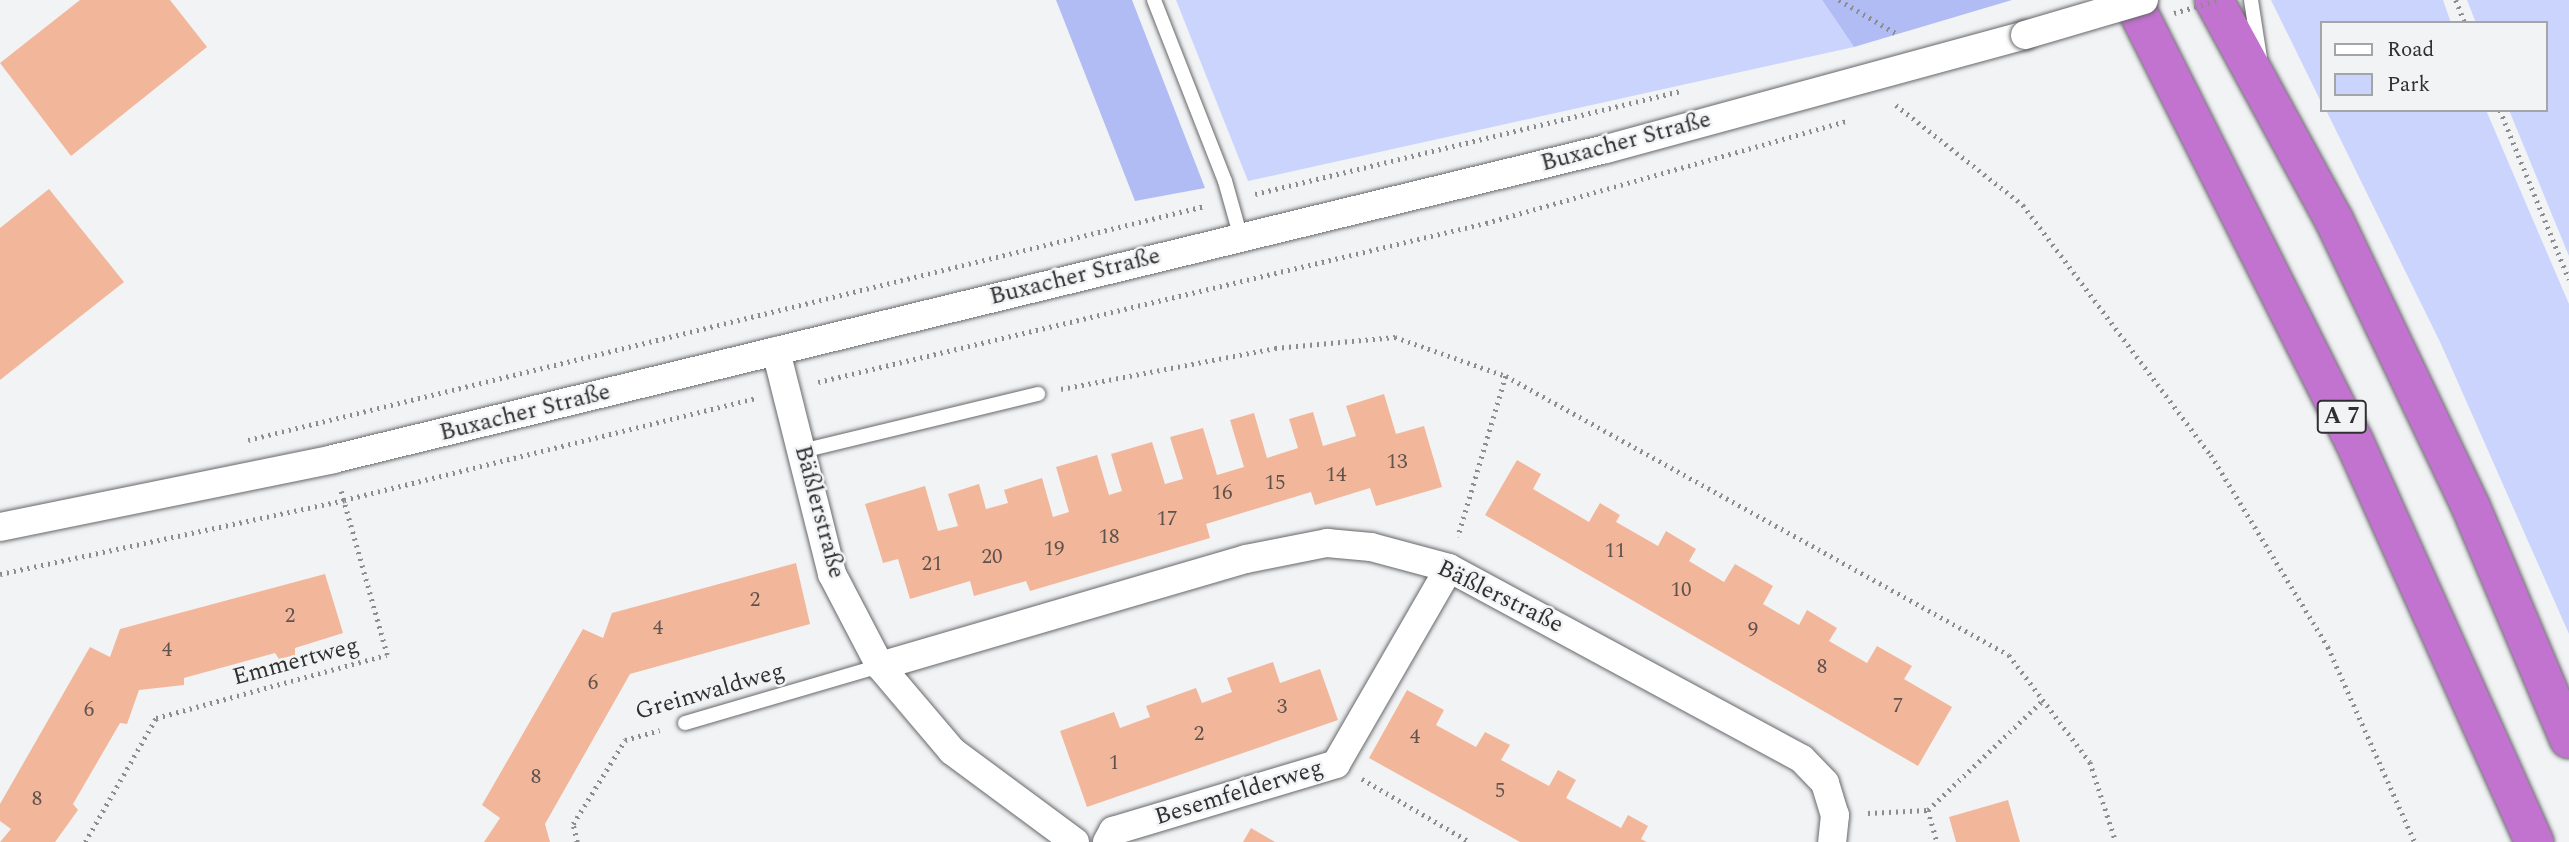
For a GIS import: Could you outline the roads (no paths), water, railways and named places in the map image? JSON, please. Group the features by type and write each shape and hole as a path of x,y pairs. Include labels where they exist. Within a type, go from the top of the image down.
{"highway":[{"name":"A 7","path":"2132,0 2354,441 2535,842"},
{"path":"2214,0 2266,101 2334,220 2470,505 2569,739"}],"street":[{"name":"Buxacher Straße","path":"0,527 333,459 1606,149 2144,0"},
{"name":"Bäßlerstraße","path":"776,351 832,574 880,666 952,751 1075,842"},
{"name":"Bäßlerstraße","path":"880,666 1282,550 1327,543 1371,547 1449,568 1802,759 1825,783 1833,829"},
{"name":"Besemfelderweg","path":"1107,842 1113,831 1336,764 1449,568"}],"lane":[{"path":"1154,0 1230,200 1241,237"},
{"path":"2251,0 2266,101"},
{"path":"802,451 1038,394"},
{"name":"Greinwaldweg","path":"685,723 880,666"}]}
